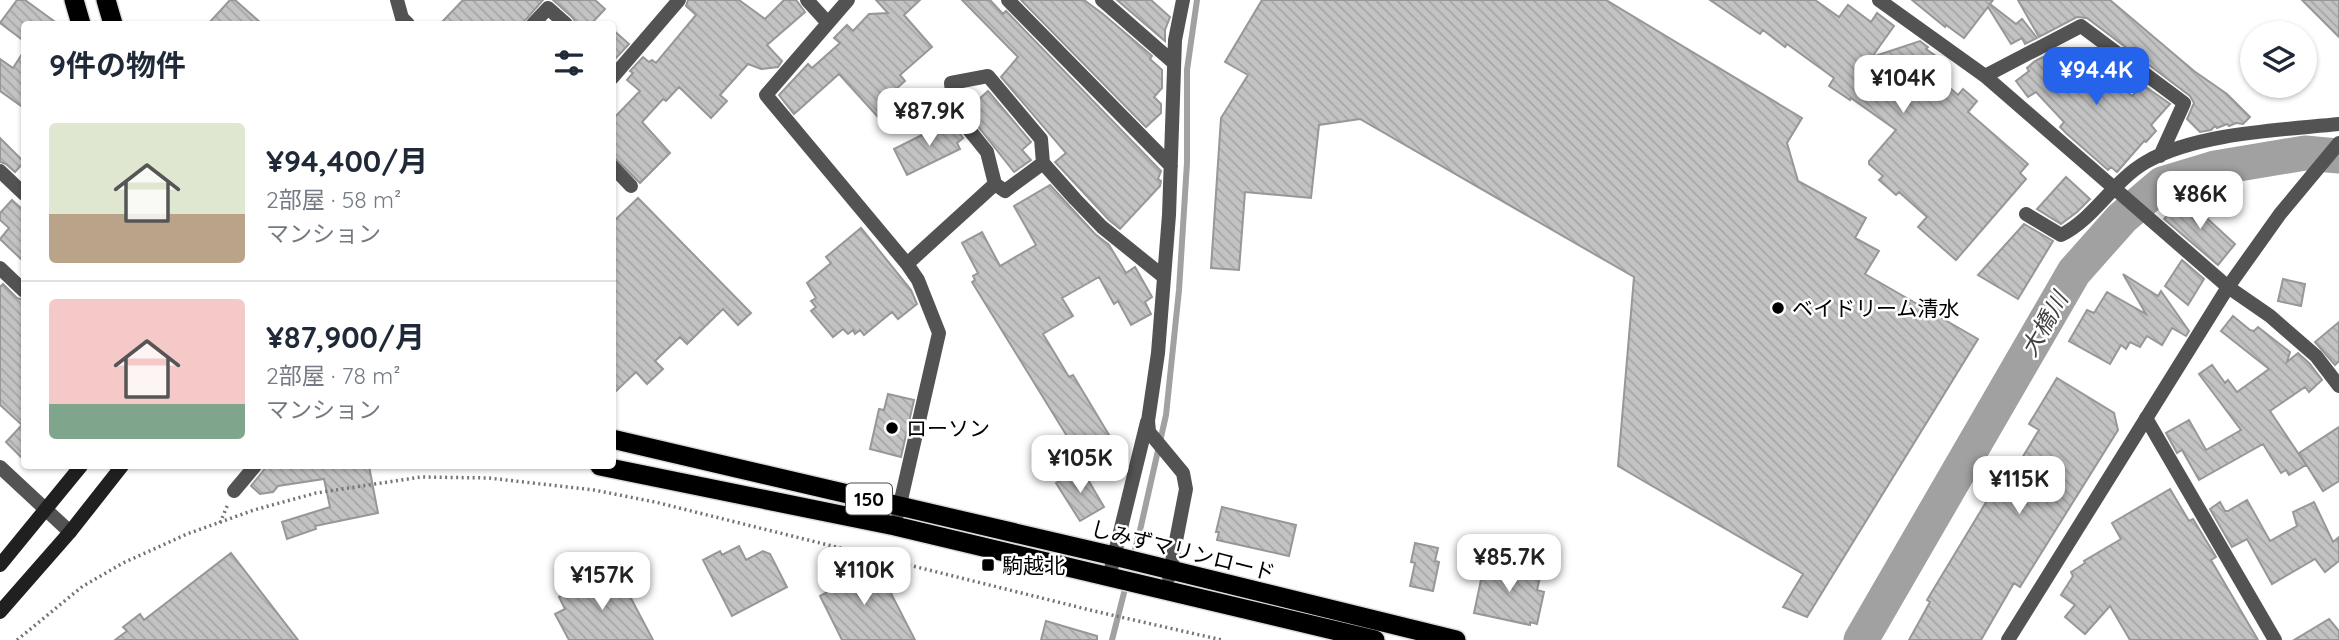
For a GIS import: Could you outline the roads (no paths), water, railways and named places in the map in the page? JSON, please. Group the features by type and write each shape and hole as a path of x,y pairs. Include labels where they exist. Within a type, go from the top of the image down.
{"highway":[{"path":"74,0 80,21"},
{"path":"106,0 112,21"},
{"name":"しみずマリンロード","path":"616,440 1455,640"},
{"name":"しみずマリンロード","path":"615,469 895,526 1375,640"}],"main road":[{"path":"0,565 79,469"},
{"path":"0,611 70,532 120,469"}],"street":[{"path":"397,0 405,21"},
{"path":"616,71 680,0"},
{"path":"807,0 827,22"},
{"path":"848,0 766,95 907,264 918,280 939,333 895,526"},
{"path":"1008,0 1171,166"},
{"path":"1102,0 1174,63"},
{"path":"1115,578 1125,519 1149,427 1158,353 1171,166 1175,40 1182,0"},
{"path":"1878,0 1985,76 2228,287 2270,316 2316,356 2339,386"},
{"path":"536,21 548,8 563,21"},
{"path":"1985,76 2081,26 2184,103 2160,156"},
{"path":"1043,163 1005,191 995,184 987,152 954,111 951,83 988,76 1041,139 1043,163 1102,227 1164,277"},
{"path":"2026,214 2061,235 2074,229 2145,162 2173,150 2264,131 2339,124"},
{"path":"2008,640 2228,287 2280,214 2339,143"},
{"path":"616,170 631,186"},
{"path":"0,171 21,191"},
{"path":"907,264 995,184"},
{"path":"0,268 21,288"},
{"path":"2146,418 2275,640"},
{"path":"1149,427 1163,451 1177,463 1183,473 1186,489 1166,591"},
{"path":"0,467 70,532"},
{"path":"234,491 252,469"}],"waterway":[{"path":"1112,640 1166,415 1179,290 1187,163 1187,70 1197,0"},
{"name":"大橋川","path":"2305,153 2330,150"},
{"name":"大橋川","path":"1861,640 2074,272 2122,218 2162,184 2215,168 2305,153 2339,156"}],"place":[{"name":"ベイドリーム清水","path":"1778,308"},
{"name":"ローソン","path":"892,428"},
{"name":"駒越北","path":"988,565"}]}
